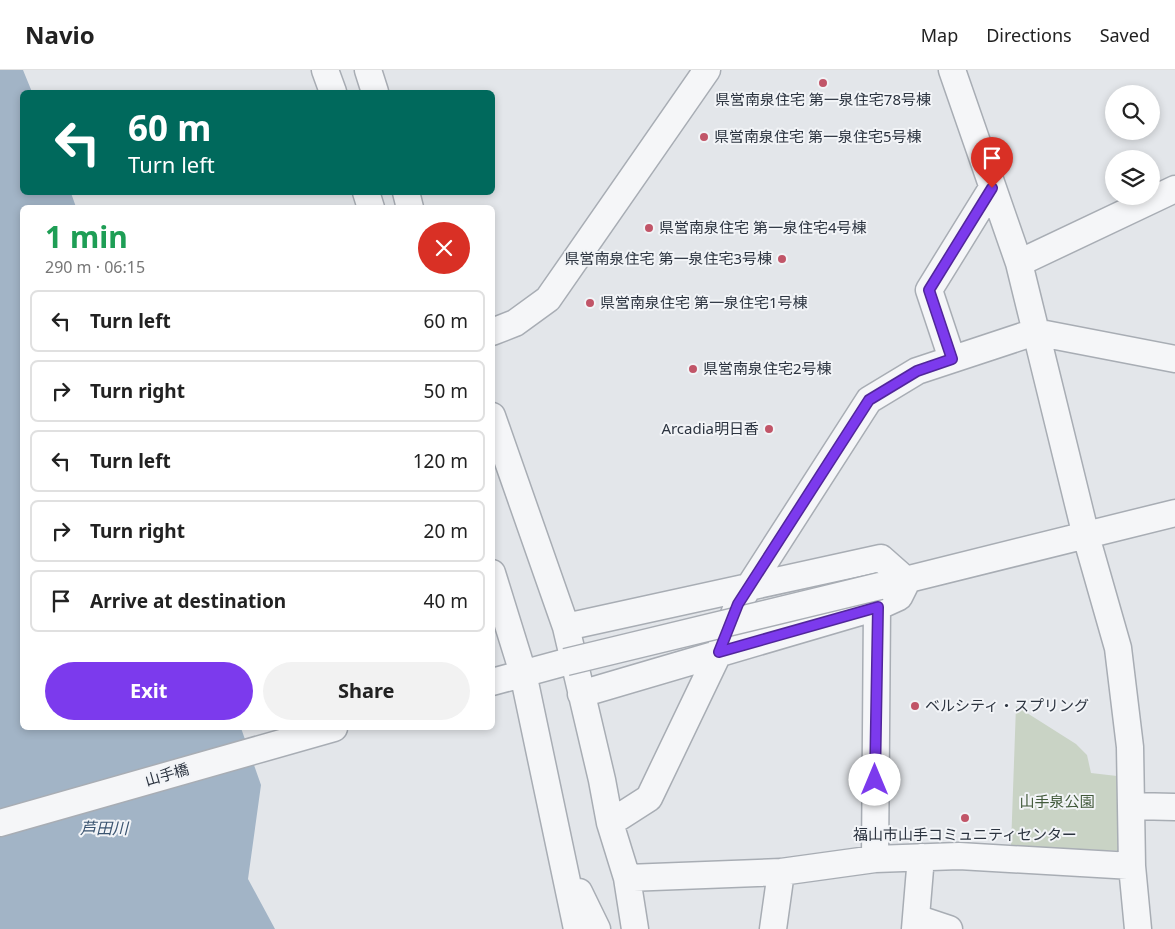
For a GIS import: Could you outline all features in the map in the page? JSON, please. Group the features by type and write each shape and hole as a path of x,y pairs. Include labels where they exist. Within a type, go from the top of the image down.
{"street":[{"path":"325,70 332,90"},
{"path":"368,70 374,90"},
{"path":"495,331 515,323 548,298 706,70"},
{"path":"952,70 1019,263 1034,332 1086,536 1118,648 1130,747 1133,806 1132,866 1138,929"},
{"path":"952,359 929,290 992,188"},
{"path":"1019,263 1175,188"},
{"path":"610,823 649,798 719,652 738,604 869,400 917,371 1034,332 1175,360"},
{"path":"495,425 566,627 602,780 610,823 627,878 635,929"},
{"path":"581,694 719,652 879,596 907,581 1175,513"},
{"path":"566,627 881,558 907,581"},
{"path":"495,583 523,673 577,929"},
{"path":"495,681 566,662 879,596"},
{"path":"875,859 879,596"},
{"name":"山手橋","path":"0,823 327,730"},
{"path":"1133,806 1175,807"},
{"path":"627,878 781,872 875,859 959,856 1132,866"},
{"path":"921,857 915,924 949,929"},
{"path":"563,860 597,929"},
{"path":"773,929 781,872"}],"green space":[{"name":"山手泉公園","path":"1016,706 1076,744 1087,755 1091,773 1117,776 1122,808 1124,851 1011,846"}],"water":[{"name":"芦田川","path":"0,70 23,70 31,90 20,90 20,195 72,195 75,205 20,205 20,730 242,730 261,785 248,879 275,929 0,929"}],"place":[{"name":"県営南泉住宅 第一泉住宅78号棟","path":"823,83"},
{"name":"県営南泉住宅 第一泉住宅5号棟","path":"704,137"},
{"name":"県営南泉住宅 第一泉住宅4号棟","path":"649,228"},
{"name":"県営南泉住宅 第一泉住宅3号棟","path":"782,259"},
{"name":"県営南泉住宅 第一泉住宅1号棟","path":"590,303"},
{"name":"県営南泉住宅2号棟","path":"693,369"},
{"name":"Arcadia明日香","path":"769,429"},
{"name":"ベルシティ・スプリング","path":"915,706"},
{"name":"福山市山手コミュニティセンター","path":"965,818"}],"route":[{"path":"875,780 878,607 719,652 738,604 850,434 869,400 917,371 952,359 929,290 992,188"}]}
